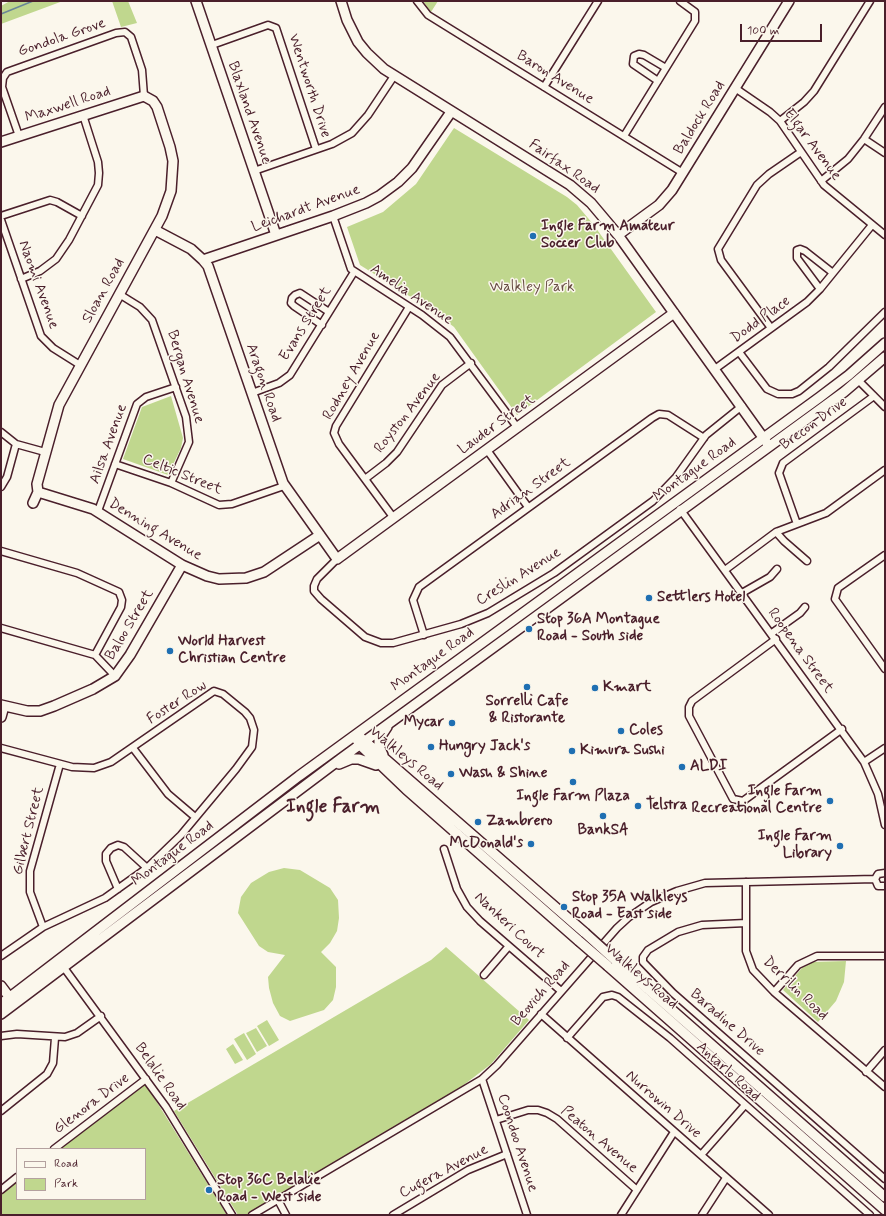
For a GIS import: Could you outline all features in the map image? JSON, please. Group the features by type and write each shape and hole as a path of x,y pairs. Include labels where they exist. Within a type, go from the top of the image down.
{"main road":[{"name":"Blaxland Avenue","path":"196,1 276,235"},
{"name":"Fairfax Road","path":"341,1 347,20 358,42 371,58 394,76 577,190 596,208 618,235 742,406 769,446"},
{"name":"Baldock Road","path":"618,235 659,205 683,173 789,1"},
{"name":"Maxwell Road","path":"1,142 144,96"},
{"name":"Sloan Road","path":"33,503 38,492 37,484 59,405 155,230 171,191 172,161 170,147 157,107 153,101 144,96"},
{"name":"Leichardt Avenue","path":"203,260 333,216 366,203 398,182 419,159 451,112"},
{"name":"Aragon Road","path":"155,230 191,249 203,260 215,284 284,486 337,559"},
{"name":"Lauder Street","path":"337,559 674,313"},
{"name":"Montague Road","path":"61,964 354,735 764,437 852,372 885,343"},
{"name":"Montague Road","path":"1,1014 12,1001 61,964 769,446 858,380 885,357"},
{"path":"852,372 858,380"},
{"name":"Denning Avenue","path":"38,492 98,511 182,565 199,573 215,578 246,578 270,569 320,535"},
{"name":"Baloo Street","path":"3,705 31,711 48,709 93,689 115,676 130,655 182,565"},
{"path":"1,717 3,705"},
{"path":"384,757 379,746 380,736 398,716"},
{"name":"Walkleys Road","path":"354,735 391,775 885,1210"},
{"name":"Walkleys Road","path":"362,743 384,757 885,1197"},
{"path":"326,770 348,760 359,759 372,762 391,775"},
{"path":"1,986 12,1001"},
{"name":"Montague Road","path":"1,1004 12,1001"}],"street":[{"name":"Baron Avenue","path":"417,1 428,15 683,173"},
{"path":"544,87 598,1"},
{"path":"624,136 696,18 694,10 680,1"},
{"path":"780,121 804,102 814,91 870,1"},
{"name":"Wentworth Drive","path":"212,45 268,26 276,28 316,149"},
{"name":"Gondola Grove","path":"19,136 2,87 3,78 8,72 116,33 125,32 131,37 142,70 144,96"},
{"path":"658,81 633,64 634,56 639,54 644,55 666,68"},
{"path":"254,171 339,141 356,129 368,116 394,76"},
{"name":"Elgar Avenue","path":"735,88 766,109 780,121 821,181 834,194 885,235"},
{"path":"821,181 848,159 864,139 885,107"},
{"path":"21,279 40,272 52,264 61,253 96,190 99,173 96,155 83,115"},
{"path":"864,139 885,154"},
{"path":"771,328 721,260 718,249 758,186 769,174 801,152"},
{"path":"1,216 50,200 57,202 82,216"},
{"name":"Amelia Avenue","path":"333,216 350,266 354,272 444,331 456,343 517,427"},
{"name":"Naomi Avenue","path":"1,220 38,330 44,340 57,351 80,365"},
{"name":"Dodd Place","path":"715,369 802,305 820,289 872,225"},
{"path":"820,289 797,258 797,250 802,249 833,273"},
{"name":"Evans Street","path":"252,393 279,383 288,377 354,272"},
{"name":"Bergan Avenue","path":"119,294 140,307 152,320 186,417 189,436 185,453 171,483"},
{"path":"322,325 294,306 291,303 292,298 295,295 300,294 330,312"},
{"name":"Rodney Avenue","path":"393,517 336,441 335,430 409,307"},
{"path":"739,352 767,389 778,394 792,394 804,388 830,367 885,312"},
{"name":"Royston Avenue","path":"365,479 386,463 397,452 442,385 471,363"},
{"path":"858,380 885,407"},
{"name":"Ailsa Avenue","path":"98,511 116,464 132,413 139,400 176,387"},
{"name":"Brecon Drive","path":"797,524 779,473 783,463 874,396"},
{"name":"Creslin Avenue","path":"337,559 320,575 314,586 317,595 363,636 378,642 393,643 461,624 488,613 564,565 656,498 676,477 704,438 742,406"},
{"name":"Adrian Street","path":"424,635 413,600 417,590 655,415 668,415 704,438"},
{"path":"1,432 16,444 45,452"},
{"path":"1,486 7,477 16,444"},
{"path":"486,450 528,507"},
{"name":"Celtic Street","path":"116,464 171,483 211,503 222,506 240,502 284,486"},
{"path":"725,570 776,532 826,513 885,470"},
{"name":"Roopena Street","path":"675,502 842,729 864,762 878,794 884,814 885,825"},
{"path":"776,532 807,561"},
{"path":"1,551 77,573 119,592 122,600 120,607 95,655"},
{"path":"885,555 838,588 835,599 885,669"},
{"path":"742,593 770,577 777,569"},
{"path":"772,633 800,613 805,607"},
{"path":"1,628 95,655 115,676"},
{"path":"776,639 692,701 689,707 689,716 733,799 743,801 842,729"},
{"name":"Foster Row","path":"1,748 80,769 94,768 111,762 133,748 214,691 223,694 245,712 253,726 254,736 252,747 236,769 173,844 147,868 92,906 44,927 1,956"},
{"path":"133,748 168,794 195,817"},
{"path":"864,762 885,748"},
{"name":"Gilbert Street","path":"44,927 30,892 30,871 60,764"},
{"path":"118,889 106,861 106,854 111,848 118,845 124,847 147,868"},
{"name":"Nankeri Court","path":"444,849 457,889 465,905 480,921 561,991"},
{"path":"884,871 878,874 875,879 878,886 885,886"},
{"name":"Beovich Road","path":"252,1215 482,1079 497,1065 617,928 629,917 651,902 677,891 705,883 818,882 875,879"},
{"name":"Derrilin Road","path":"746,882 746,951 748,961 756,974 774,992 885,1088"},
{"name":"Baradine Drive","path":"746,924 702,925 678,932 648,950 643,957 644,964 679,998 885,1179"},
{"path":"484,975 509,946"},
{"path":"774,992 798,965 817,956 885,956"},
{"name":"Belalie Road","path":"61,964 101,1016 146,1079 175,1122 232,1215"},
{"name":"Antarlo Road","path":"567,1038 603,997 615,995 661,1030 870,1215"},
{"name":"Nurrowin Drive","path":"541,1014 769,1215"},
{"path":"1,1036 17,1034 55,1038 71,1036 101,1016"},
{"path":"1,1110 47,1074 52,1063 55,1038"},
{"path":"866,1072 885,1050"},
{"name":"Glenora Drive","path":"55,1148 146,1079"},
{"name":"Coondoo Avenue","path":"482,1079 527,1215"},
{"path":"701,1155 745,1105"},
{"name":"Peaton Avenue","path":"496,1120 528,1110 538,1110 547,1113 557,1119 637,1190"},
{"path":"621,1215 674,1132"},
{"name":"Cugera Avenue","path":"393,1215 468,1170 508,1154"},
{"path":"702,1215 726,1178"},
{"path":"1,1190 16,1179"},
{"path":"278,1200 286,1215"}],"green space":[{"path":"10,1 63,1 1,24 1,6"},
{"path":"112,1 128,1 137,23 121,27"},
{"path":"423,1 438,1 431,12"},
{"name":"Walkley Park","path":"454,128 567,197 577,205 593,224 656,312 517,415 454,327 433,311 360,265 347,227 383,212 416,184"},
{"path":"171,396 183,438 181,448 168,475 123,459 142,407"},
{"path":"284,868 300,870 330,888 338,900 339,918 337,931 330,943 321,952 336,967 336,987 333,1000 324,1010 290,1021 280,1016 273,1003 268,977 285,955 268,952 259,946 238,913 241,897 251,883 269,872"},
{"path":"446,947 529,1020 491,1064 461,1087 247,1215 238,1215 174,1111 431,960"},
{"path":"846,961 844,982 836,1001 818,1022 783,990 802,968 813,962"},
{"path":"267,1020 279,1040 269,1046 257,1026"},
{"path":"256,1028 267,1046 257,1052 246,1033"},
{"path":"244,1033 256,1054 247,1060 234,1039"},
{"path":"233,1044 243,1060 235,1064 226,1049"},
{"path":"145,1083 227,1215 1,1215 1,1192 16,1181 16,1200 146,1200 146,1148 59,1148"}],"waterway":[{"path":"1,14 33,1"}],"place":[{"name":"Ingle Farm Amateur Soccer Club","path":"533,236"},
{"name":"Settlers Hotel","path":"649,598"},
{"name":"Stop 36A Montague Road - South side","path":"529,629"},
{"name":"World Harvest Christian Centre","path":"170,651"},
{"name":"Sorrelli Cafe & Ristorante","path":"527,687"},
{"name":"Kmart","path":"595,688"},
{"name":"Mycar","path":"452,723"},
{"name":"Coles","path":"621,731"},
{"name":"Hungry Jack's","path":"431,747"},
{"name":"Kimura Sushi","path":"572,751"},
{"name":"ALDI","path":"682,767"},
{"name":"Wash & Shine","path":"451,774"},
{"name":"Ingle Farm Plaza","path":"573,782"},
{"name":"Ingle Farm Recreational Centre","path":"830,801"},
{"name":"Telstra","path":"638,806"},
{"name":"BankSA","path":"603,816"},
{"name":"Zambrero","path":"478,822"},
{"name":"McDonald's","path":"531,844"},
{"name":"Ingle Farm Library","path":"840,846"},
{"name":"Stop 35A Walkleys Road - East side","path":"564,907"},
{"name":"Stop 36C Belalie Road - West side","path":"209,1190"}],"district":[{"name":"Ingle Farm","path":"333,808"}]}
